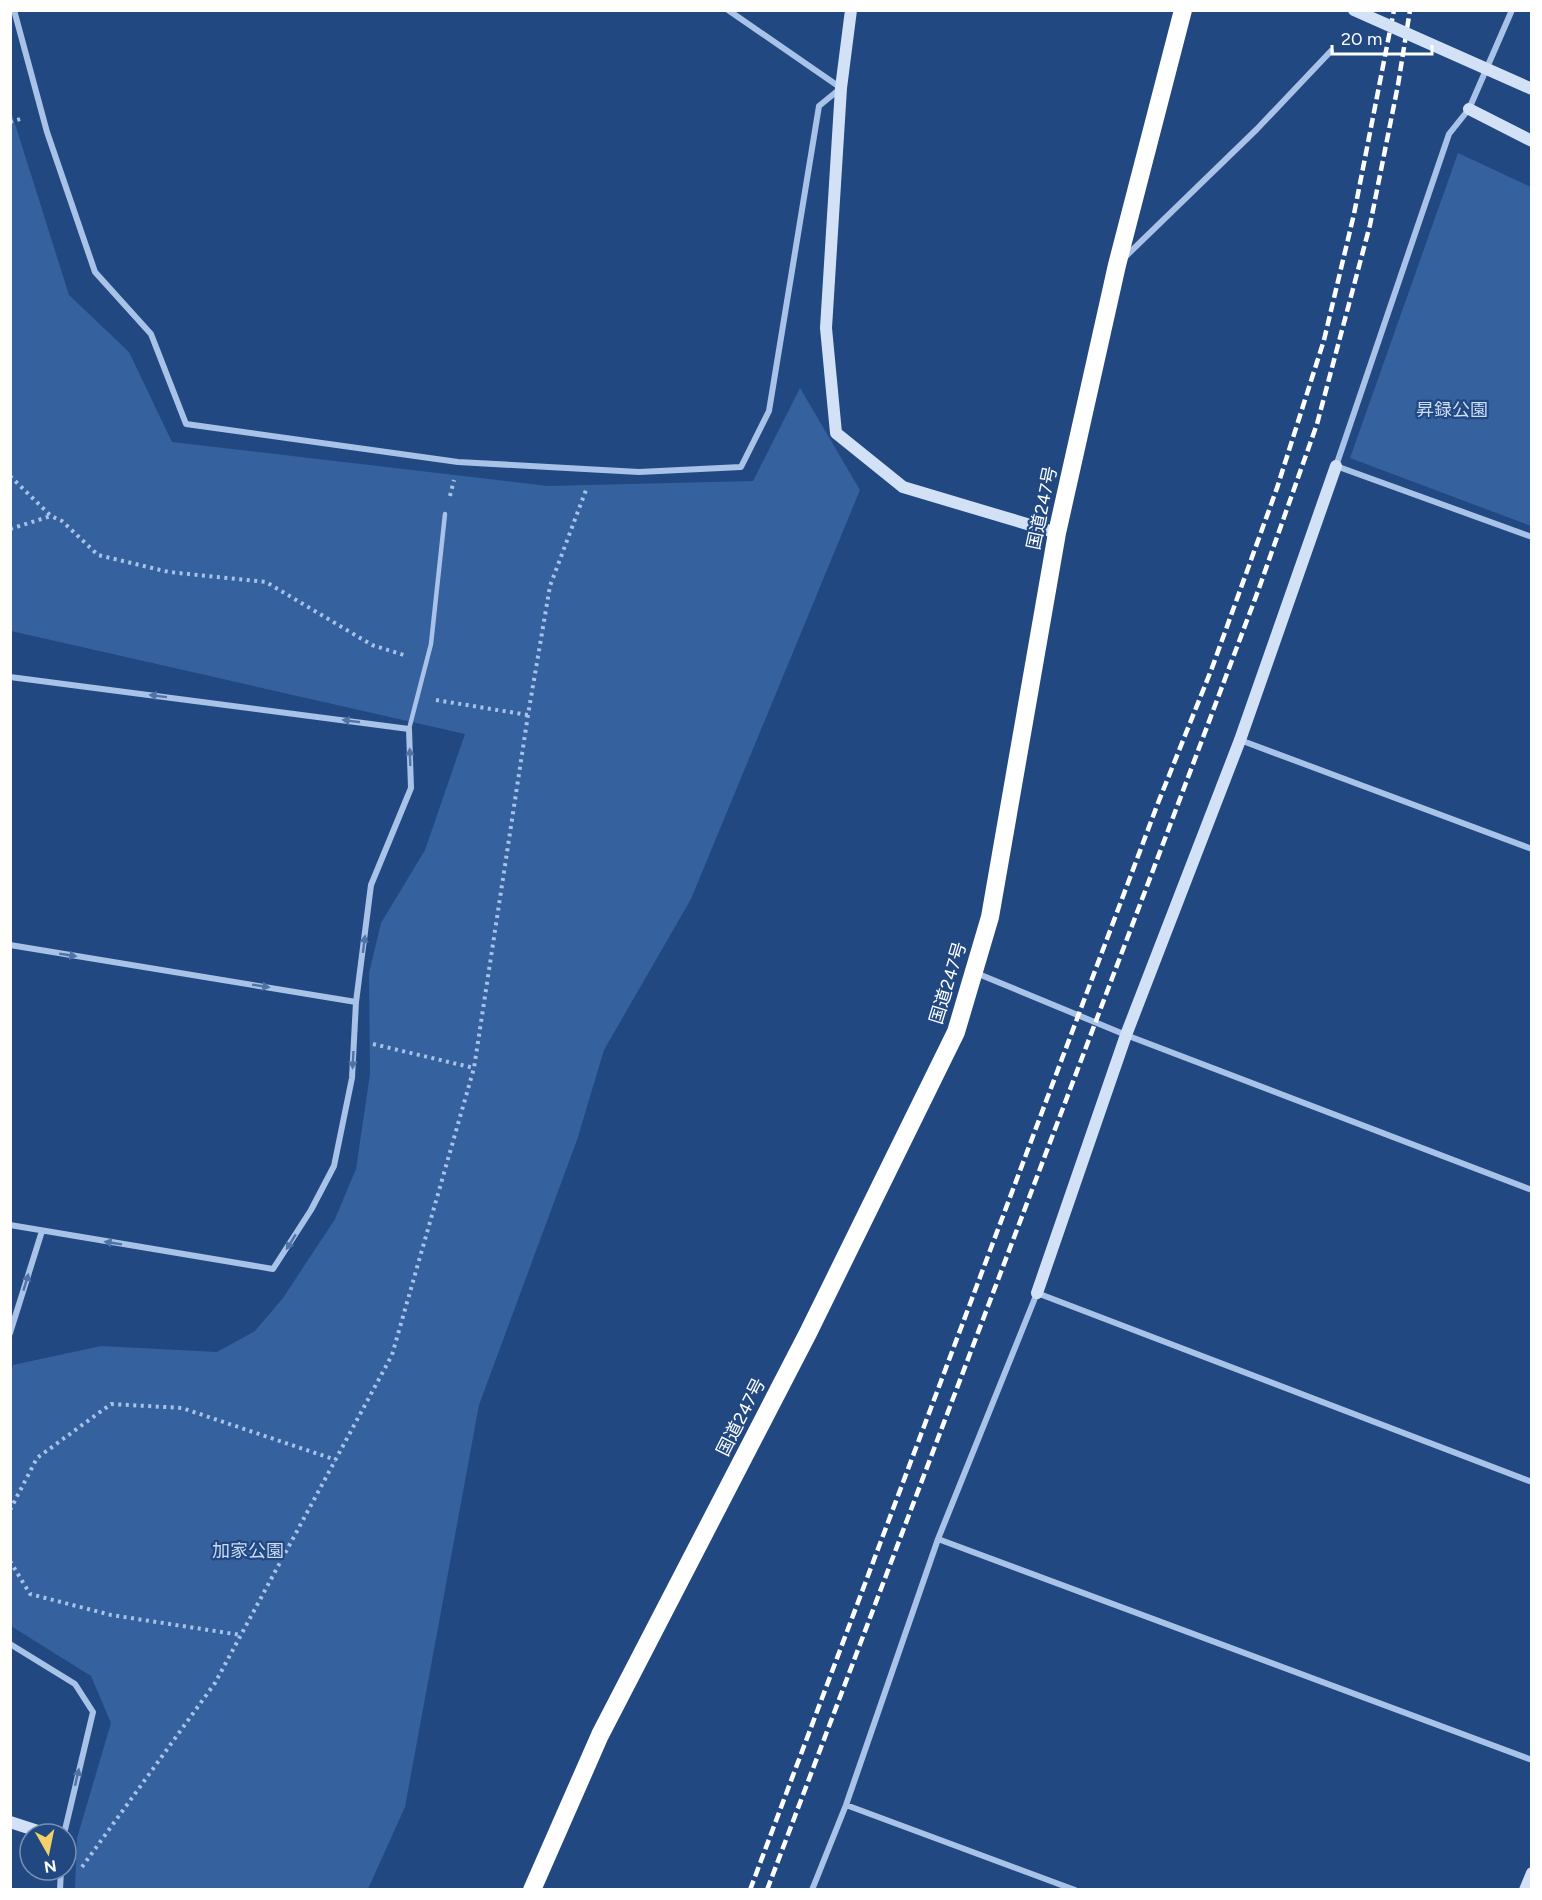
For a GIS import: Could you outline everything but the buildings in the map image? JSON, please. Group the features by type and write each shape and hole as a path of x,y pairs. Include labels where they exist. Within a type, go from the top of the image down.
{"highway":[{"name":"国道247号","path":"532,1890 600,1735 808,1334 956,1032 990,917 1058,533 1117,265 1183,10"}],"street":[{"path":"14,10 47,132 95,272 151,334 186,424 458,462 639,472 741,467 769,411 819,106 841,88"},
{"path":"728,10 841,88"},
{"path":"851,10 841,88 826,328 836,433 903,487 1058,533"},
{"path":"1354,10 1532,89"},
{"path":"812,1890 846,1805 938,1539 1037,1293 1126,1035 1240,740 1449,134 1469,109 1512,10"},
{"path":"1117,265 1257,129 1331,51"},
{"path":"1469,109 1532,141"},
{"path":"1336,466 1532,537"},
{"path":"10,677 409,729 411,788 371,885 356,1002 352,1078 334,1166 311,1210 273,1269 10,1225"},
{"path":"1240,740 1532,849"},
{"path":"10,945 356,1002"},
{"path":"974,972 1126,1035 1532,1190"},
{"path":"10,1333 42,1232"},
{"path":"1037,1293 1532,1482"},
{"path":"938,1539 1532,1760"},
{"path":"10,1644 75,1684 93,1712 67,1822"},
{"path":"846,1805 1075,1890"},
{"path":"1525,1890 1532,1873"}],"lane":[{"path":"409,729 431,644 445,514"}],"path":[{"path":"445,514 458,462"},
{"path":"80,1871 215,1683 392,1356 474,1068 550,586 594,469"},
{"path":"10,476 51,516 62,521 98,555 168,572 267,582 372,645 427,662"},
{"path":"10,529 51,516"},
{"path":"417,698 528,715"},
{"path":"354,1040 474,1068"},
{"path":"10,1510 37,1458 111,1404 182,1408 336,1460"},
{"path":"10,1561 30,1594 111,1616 241,1635"}],"green space":[{"name":"加家公園","path":"10,108 69,295 129,352 172,442 548,486 753,481 800,388 860,490 691,899 604,1050 577,1140 479,1405 405,1807 368,1889 75,1889 75,1882 78,1882 78,1835 111,1723 91,1676 11,1626 11,1375 13,1365 101,1346 217,1352 255,1331 283,1298 335,1219 356,1169 370,1074 369,973 381,923 425,850 465,734 11,631"},
{"name":"昇録公園","path":"1458,153 1531,187 1531,526 1350,458"}],"railway":[{"path":"750,1890 1158,803 1212,668 1277,488 1324,340 1354,214 1394,10"},
{"path":"767,1890 1258,591 1317,424 1370,225 1398,85 1410,10"}]}
